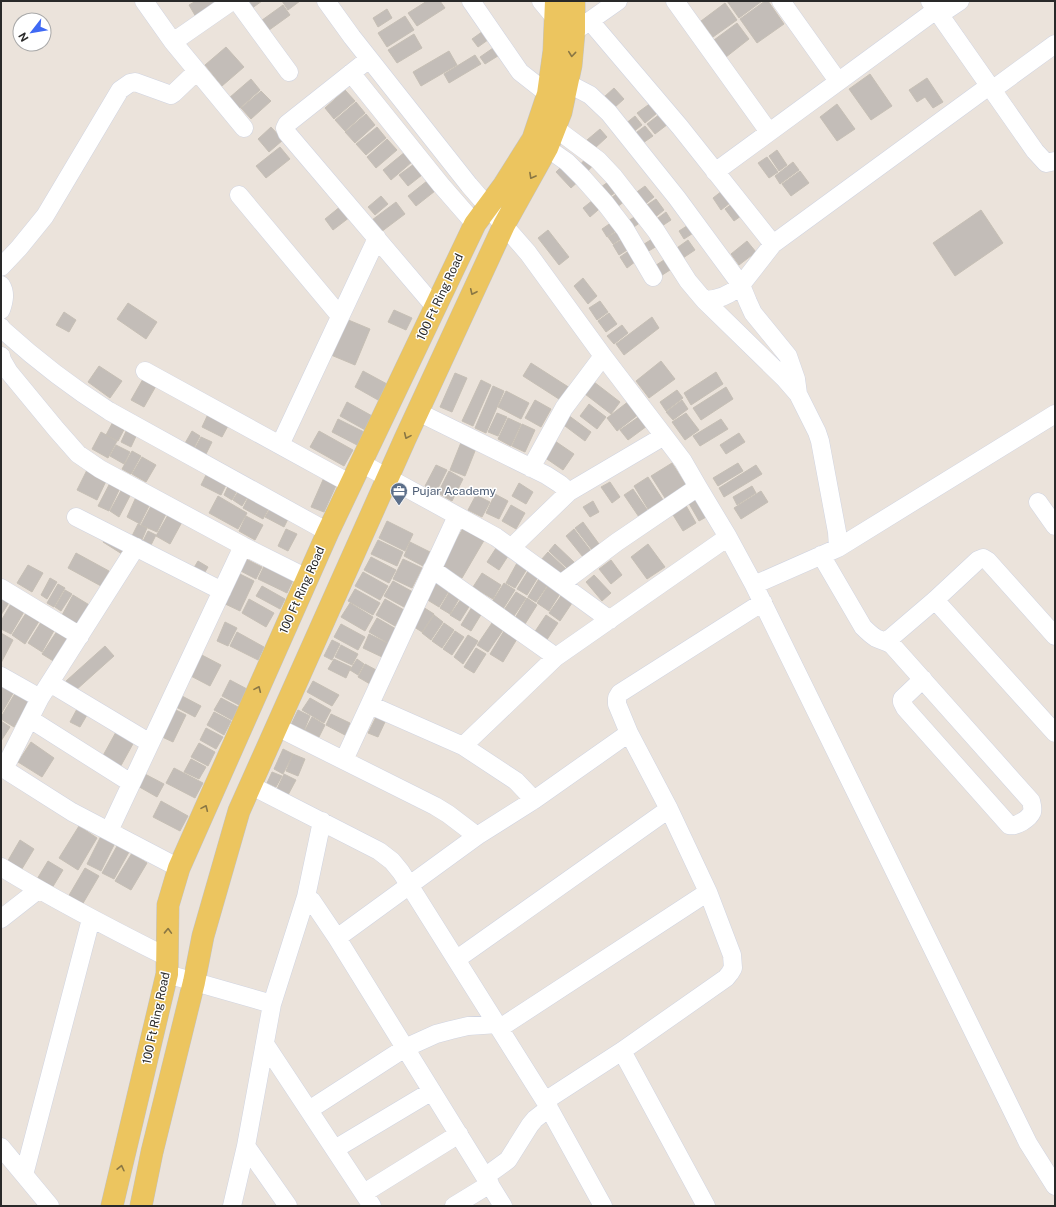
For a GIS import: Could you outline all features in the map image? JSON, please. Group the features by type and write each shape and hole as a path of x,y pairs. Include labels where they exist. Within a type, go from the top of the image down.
{"main road":[{"path":"142,1206 152,1152 194,982 203,936 239,811 388,478 504,225 547,148 561,112 571,65 582,27 574,1"},
{"name":"100 Ft Ring Road","path":"112,1206 167,966 168,905 179,868 328,532 475,224 504,185 533,139 548,94 554,50 556,10"}],"street":[{"path":"144,1 173,42 244,128"},
{"path":"173,42 232,1"},
{"path":"237,1 289,72"},
{"path":"326,1 369,59 469,185 528,253 603,356 683,461 763,602 1028,1143 1055,1186"},
{"path":"471,1 520,72 548,94"},
{"path":"541,1 556,10"},
{"path":"618,1 582,27 680,127 773,244"},
{"path":"676,1 769,132"},
{"path":"781,1 838,82"},
{"path":"715,172 935,9 960,1"},
{"path":"935,9 1035,151 1052,167"},
{"path":"704,300 722,298 734,291 741,285 773,244 990,88 1055,44"},
{"path":"369,59 287,124 285,128 287,133 435,308"},
{"path":"1,267 19,248 45,216 120,90 130,83 135,82 171,95 197,71"},
{"path":"351,73 440,185 475,224"},
{"path":"567,83 590,95 609,113 677,198 741,285 753,313 788,356 796,379 798,394"},
{"path":"555,128 598,160 614,177 656,231 688,281 704,300 785,379 798,394 820,441 837,532 838,548"},
{"path":"547,148 567,162 582,176 605,203 625,229 654,277"},
{"path":"238,195 340,316"},
{"path":"280,445 377,238"},
{"path":"1,285 4,289 4,301 1,310"},
{"path":"1,329 27,351 99,404 328,532"},
{"path":"1,356 9,372 78,454 100,469 243,546 307,578"},
{"path":"531,468 564,408 603,356"},
{"path":"145,371 351,484"},
{"path":"418,412 531,468 553,480 569,492"},
{"path":"754,585 838,548 1055,414"},
{"path":"512,547 569,492 664,436"},
{"path":"360,464 496,537 512,547 610,620"},
{"path":"561,584 617,542 698,487"},
{"path":"1038,502 1055,526"},
{"path":"344,760 457,516"},
{"path":"76,517 222,591"},
{"path":"463,746 556,657 728,538"},
{"path":"109,831 243,546"},
{"path":"136,548 40,698 3,768 72,812 179,868"},
{"path":"821,555 863,627 877,639 887,641 892,645 923,679 1031,801 1032,812 1027,818 1014,825 1009,825 905,708 902,699 923,679"},
{"path":"887,641 935,600 978,560 983,558 986,559 1055,636"},
{"path":"432,569 556,657"},
{"path":"1,588 80,636"},
{"path":"935,600 1055,733"},
{"path":"454,1206 488,1180 508,1160 530,1125 547,1104 726,978 730,973 733,962 732,956 708,892 669,809 629,733 616,698 620,693 763,602"},
{"path":"1,676 40,698"},
{"path":"50,683 150,743"},
{"path":"370,705 463,746 516,781 534,800"},
{"path":"30,719 132,783"},
{"path":"277,727 435,806 477,836"},
{"path":"337,938 477,836 534,800 629,733"},
{"path":"250,785 380,851 402,872 547,1104 603,1206"},
{"path":"457,959 669,809"},
{"path":"232,1206 246,1146 272,1004 306,897 322,821"},
{"path":"1,867 38,890 91,919 194,982 272,1004"},
{"path":"1,919 38,890"},
{"path":"309,1110 405,1048 436,1034 468,1026 499,1026 708,892"},
{"path":"306,897 312,901 337,938 503,1206"},
{"path":"24,1175 91,919"},
{"path":"265,1044 368,1200 459,1134"},
{"path":"622,1051 706,1206"},
{"path":"335,1149 432,1091"},
{"path":"1,1146 50,1206"},
{"path":"246,1146 288,1206"}],"building":[{"path":"196,1 221,1 196,17 189,5"},
{"path":"241,1 262,1 248,11"},
{"path":"282,1 300,1 288,10"},
{"path":"427,1 440,1 445,8 417,26 408,13"},
{"path":"727,1 762,1 739,18"},
{"path":"765,1 768,1 784,24 757,43 740,19"},
{"path":"725,3 737,20 713,37 701,21"},
{"path":"283,5 290,15 265,33 258,23"},
{"path":"387,9 392,18 378,27 373,18"},
{"path":"405,16 414,30 387,47 378,33"},
{"path":"737,23 749,39 726,57 714,40"},
{"path":"486,29 492,37 478,47 472,39"},
{"path":"414,34 422,48 397,63 388,50"},
{"path":"496,46 501,54 485,64 480,57"},
{"path":"226,47 244,67 222,86 205,65"},
{"path":"449,51 457,65 421,86 413,72"},
{"path":"475,55 481,64 449,83 444,74"},
{"path":"870,74 892,106 871,120 849,89"},
{"path":"927,78 943,102 933,108 925,97 917,102 909,90"},
{"path":"251,79 260,90 239,109 229,98"},
{"path":"614,88 624,99 614,108 604,97"},
{"path":"345,90 355,101 334,119 325,108"},
{"path":"261,91 271,101 251,119 241,108"},
{"path":"655,100 662,109 645,123 637,113"},
{"path":"356,102 365,113 345,131 335,120"},
{"path":"837,104 855,129 837,141 820,117"},
{"path":"664,111 672,121 655,134 647,124"},
{"path":"366,114 375,125 355,143 345,132"},
{"path":"635,116 642,125 632,133 625,124"},
{"path":"645,126 653,136 640,145 633,135"},
{"path":"271,127 283,140 269,152 258,139"},
{"path":"377,127 386,138 366,155 356,144"},
{"path":"600,129 607,137 595,148 587,140"},
{"path":"387,139 397,150 376,168 367,157"},
{"path":"280,147 290,159 266,178 256,166"},
{"path":"777,150 787,165 779,171 769,156"},
{"path":"405,152 413,161 391,180 383,170"},
{"path":"588,156 596,162 586,173 578,167"},
{"path":"767,157 778,172 769,178 758,163"},
{"path":"793,162 799,170 780,184 775,176"},
{"path":"565,163 581,179 571,188 556,172"},
{"path":"414,164 422,175 408,186 399,175"},
{"path":"800,171 809,183 791,196 782,184"},
{"path":"611,180 619,190 606,199 598,189"},
{"path":"427,181 435,191 416,206 408,196"},
{"path":"645,186 654,197 643,206 634,194"},
{"path":"727,187 735,199 721,210 713,198"},
{"path":"619,192 625,201 613,210 607,201"},
{"path":"381,196 388,204 375,215 368,207"},
{"path":"598,196 605,204 590,217 583,208"},
{"path":"656,199 664,210 653,219 644,207"},
{"path":"736,201 745,213 734,221 725,209"},
{"path":"396,202 405,214 381,232 372,220"},
{"path":"341,206 350,217 333,230 325,219"},
{"path":"981,210 1003,243 955,276 933,243"},
{"path":"666,212 671,220 659,228 654,221"},
{"path":"636,216 641,222 628,231 623,224"},
{"path":"615,220 620,228 607,237 602,229"},
{"path":"693,222 698,230 684,239 679,231"},
{"path":"621,229 625,236 613,244 608,237"},
{"path":"548,230 569,257 559,265 538,238"},
{"path":"626,237 632,247 619,255 613,245"},
{"path":"652,239 657,246 642,255 638,248"},
{"path":"688,240 695,250 680,260 674,250"},
{"path":"747,241 756,252 739,265 731,254"},
{"path":"633,248 640,258 627,268 620,257"},
{"path":"664,260 670,270 656,279 650,269"},
{"path":"583,278 597,296 588,304 574,286"},
{"path":"600,301 608,312 597,320 589,308"},
{"path":"128,303 157,322 146,339 117,319"},
{"path":"394,310 412,318 406,330 388,322"},
{"path":"64,312 76,320 69,332 56,325"},
{"path":"609,313 617,324 606,332 598,321"},
{"path":"652,317 659,328 624,355 616,344"},
{"path":"346,319 370,329 355,365 331,355"},
{"path":"622,325 628,333 614,344 607,336"},
{"path":"661,361 675,379 649,398 636,381"},
{"path":"531,363 570,388 562,401 523,376"},
{"path":"99,366 122,381 110,398 88,382"},
{"path":"363,371 387,384 378,400 355,387"},
{"path":"716,372 723,384 691,405 684,393"},
{"path":"455,373 467,378 452,412 440,407"},
{"path":"143,379 156,386 144,407 131,400"},
{"path":"481,380 491,385 473,426 462,421"},
{"path":"594,382 620,402 611,414 585,394"},
{"path":"493,386 504,391 486,433 475,428"},
{"path":"726,387 733,399 701,420 693,408"},
{"path":"677,390 683,398 666,411 660,402"},
{"path":"506,391 529,403 521,419 498,407"},
{"path":"535,400 551,409 541,427 525,418"},
{"path":"682,400 688,409 673,420 666,412"},
{"path":"629,401 639,414 617,431 607,418"},
{"path":"347,402 374,417 367,431 340,416"},
{"path":"589,404 606,417 597,429 580,416"},
{"path":"209,412 230,422 222,437 202,427"},
{"path":"497,413 507,417 498,436 488,432"},
{"path":"686,413 699,430 685,440 672,422"},
{"path":"568,415 591,432 585,441 561,423"},
{"path":"116,416 128,422 118,441 106,435"},
{"path":"640,416 647,426 628,440 620,430"},
{"path":"508,418 521,424 511,446 498,439"},
{"path":"338,419 366,433 359,446 332,432"},
{"path":"721,419 728,429 700,446 693,436"},
{"path":"522,424 535,430 525,452 512,446"},
{"path":"128,427 138,432 131,447 121,442"},
{"path":"192,431 200,436 193,450 184,445"},
{"path":"319,431 353,450 344,466 310,447"},
{"path":"101,432 117,441 108,458 92,449"},
{"path":"739,433 745,442 726,454 720,445"},
{"path":"201,437 212,442 205,456 194,450"},
{"path":"552,439 574,454 563,470 541,455"},
{"path":"462,440 477,446 465,476 450,470"},
{"path":"116,445 130,452 124,464 110,456"},
{"path":"132,451 141,456 131,474 122,469"},
{"path":"142,457 156,465 146,482 132,474"},
{"path":"672,463 686,485 665,498 651,476"},
{"path":"738,463 743,471 718,486 713,478"},
{"path":"436,465 447,470 436,492 425,486"},
{"path":"756,465 762,474 724,497 719,488"},
{"path":"88,468 108,477 97,500 77,490"},
{"path":"208,471 228,481 221,495 201,485"},
{"path":"449,471 463,479 452,501 438,493"},
{"path":"326,473 339,479 324,512 311,507"},
{"path":"648,477 663,500 648,509 634,486"},
{"path":"231,480 240,485 232,500 224,495"},
{"path":"111,481 121,486 109,511 98,506"},
{"path":"610,482 620,497 612,503 601,487"},
{"path":"519,483 533,492 526,504 512,496"},
{"path":"242,485 251,491 242,506 233,500"},
{"path":"752,486 756,493 737,505 733,497"},
{"path":"123,487 132,492 119,517 110,511"},
{"path":"633,489 648,511 639,517 624,495"},
{"path":"761,491 768,502 741,519 734,508"},
{"path":"495,494 508,501 499,519 486,513"},
{"path":"476,495 490,502 482,517 468,510"},
{"path":"695,495 708,516 699,521 687,500"},
{"path":"218,496 247,513 238,529 209,513"},
{"path":"249,496 269,508 263,519 243,508"},
{"path":"136,497 150,504 140,524 127,517"},
{"path":"593,501 599,512 590,517 583,507"},
{"path":"684,502 696,523 683,531 670,510"},
{"path":"511,505 525,513 516,529 502,521"},
{"path":"151,506 166,514 157,532 141,525"},
{"path":"271,507 289,517 284,527 265,517"},
{"path":"168,515 182,522 170,544 156,536"},
{"path":"246,516 263,525 255,540 239,531"},
{"path":"387,521 413,534 405,551 379,538"},
{"path":"583,522 599,544 592,550 575,528"},
{"path":"138,524 147,528 141,542 131,538"},
{"path":"465,525 486,537 462,578 441,566"},
{"path":"286,529 297,534 288,551 278,546"},
{"path":"574,529 591,551 583,557 566,536"},
{"path":"148,531 156,535 149,549 141,545"},
{"path":"108,534 127,545 122,554 103,542"},
{"path":"378,540 403,552 397,566 371,554"},
{"path":"410,542 430,552 423,566 404,556"},
{"path":"555,544 575,563 569,570 549,551"},
{"path":"648,544 665,567 647,579 631,557"},
{"path":"498,545 510,553 499,570 487,562"},
{"path":"548,552 567,570 560,578 541,560"},
{"path":"76,553 109,571 101,586 68,568"},
{"path":"242,557 262,567 256,579 237,569"},
{"path":"371,557 396,570 389,583 364,570"},
{"path":"403,559 422,568 412,588 393,579"},
{"path":"611,560 622,575 611,584 599,569"},
{"path":"198,561 208,567 202,577 192,571"},
{"path":"517,563 527,569 515,588 506,583"},
{"path":"265,564 294,578 287,593 258,579"},
{"path":"28,565 43,573 32,592 17,583"},
{"path":"234,571 254,581 240,611 219,601"},
{"path":"528,571 538,577 527,595 517,589"},
{"path":"363,572 388,586 380,600 355,586"},
{"path":"482,573 501,585 493,599 473,587"},
{"path":"594,575 611,593 602,601 586,582"},
{"path":"540,577 549,583 536,602 528,597"},
{"path":"50,578 57,582 47,599 41,595"},
{"path":"393,581 413,592 404,607 384,596"},
{"path":"437,581 450,589 439,607 426,599"},
{"path":"551,581 563,589 549,611 537,603"},
{"path":"504,583 515,590 503,609 492,602"},
{"path":"58,584 65,588 54,607 47,603"},
{"path":"262,586 285,599 280,609 256,596"},
{"path":"355,589 380,603 373,615 348,601"},
{"path":"65,590 72,594 61,611 55,607"},
{"path":"450,591 460,597 450,614 440,608"},
{"path":"516,592 526,598 514,616 504,610"},
{"path":"563,593 574,600 560,621 549,613"},
{"path":"1,595 10,601 1,615"},
{"path":"73,595 91,606 78,627 61,617"},
{"path":"527,598 537,605 525,624 515,618"},
{"path":"249,599 274,613 266,627 242,613"},
{"path":"385,599 404,610 395,626 376,615"},
{"path":"461,599 470,605 460,621 450,615"},
{"path":"12,602 25,610 11,634 1,629 1,621"},
{"path":"350,603 373,617 365,631 341,617"},
{"path":"423,607 434,614 422,632 411,625"},
{"path":"472,607 482,613 471,631 461,625"},
{"path":"28,610 41,618 25,644 12,635"},
{"path":"434,615 443,622 431,640 422,633"},
{"path":"546,615 558,623 546,641 534,633"},
{"path":"377,618 396,629 388,643 369,632"},
{"path":"43,619 56,627 42,652 28,643"},
{"path":"225,622 237,628 228,646 217,641"},
{"path":"444,623 454,630 442,648 432,641"},
{"path":"492,623 503,630 488,652 477,645"},
{"path":"341,624 365,637 358,650 334,637"},
{"path":"59,628 71,636 55,662 42,654"},
{"path":"455,631 464,637 452,655 443,649"},
{"path":"504,631 517,639 503,662 490,654"},
{"path":"237,632 264,647 258,660 230,646"},
{"path":"1,633 13,640 1,663"},
{"path":"369,634 389,644 382,657 363,648"},
{"path":"468,635 478,641 463,664 454,657"},
{"path":"332,640 340,644 332,660 324,656"},
{"path":"341,645 358,654 352,665 335,657"},
{"path":"105,646 114,656 75,691 66,681"},
{"path":"476,648 486,654 474,673 464,667"},
{"path":"198,653 221,665 210,686 187,674"},
{"path":"334,659 351,667 346,678 328,669"},
{"path":"357,659 364,664 358,675 350,670"},
{"path":"365,664 378,671 370,684 358,677"},
{"path":"230,680 247,689 239,705 222,696"},
{"path":"313,681 339,695 332,706 307,692"},
{"path":"1,684 15,690 1,714"},
{"path":"17,690 31,698 14,727 1,719 1,717"},
{"path":"182,696 201,706 195,717 176,707"},
{"path":"221,698 238,707 232,720 214,710"},
{"path":"310,698 331,710 324,723 302,710"},
{"path":"172,708 186,715 173,742 160,736"},
{"path":"77,709 87,715 80,727 70,722"},
{"path":"298,710 310,716 303,733 290,727"},
{"path":"214,712 231,721 224,735 207,725"},
{"path":"331,714 350,723 345,735 326,725"},
{"path":"312,717 325,725 319,737 305,730"},
{"path":"376,717 385,722 378,737 368,733"},
{"path":"1,721 10,727 1,741"},
{"path":"206,728 223,737 216,749 200,740"},
{"path":"116,732 134,742 118,771 100,761"},
{"path":"31,742 54,758 42,777 18,762"},
{"path":"199,743 215,752 208,766 191,757"},
{"path":"283,749 293,754 283,774 274,769"},
{"path":"293,754 305,759 298,776 286,771"},
{"path":"191,759 206,767 199,779 184,772"},
{"path":"174,768 203,783 195,798 166,783"},
{"path":"272,772 282,776 276,787 267,783"},
{"path":"143,773 164,784 157,797 136,785"},
{"path":"284,774 296,780 288,795 277,789"},
{"path":"161,801 188,816 180,831 153,817"},
{"path":"79,826 97,838 78,870 59,858"},
{"path":"101,836 115,843 101,871 87,864"},
{"path":"20,840 34,849 20,872 6,864"},
{"path":"117,846 129,852 114,879 102,873"},
{"path":"132,853 147,863 131,890 115,881"},
{"path":"48,861 63,870 49,893 34,884"},
{"path":"85,868 99,876 82,905 68,897"}],"place":[{"name":"Pujar Academy","path":"399,506"}]}
